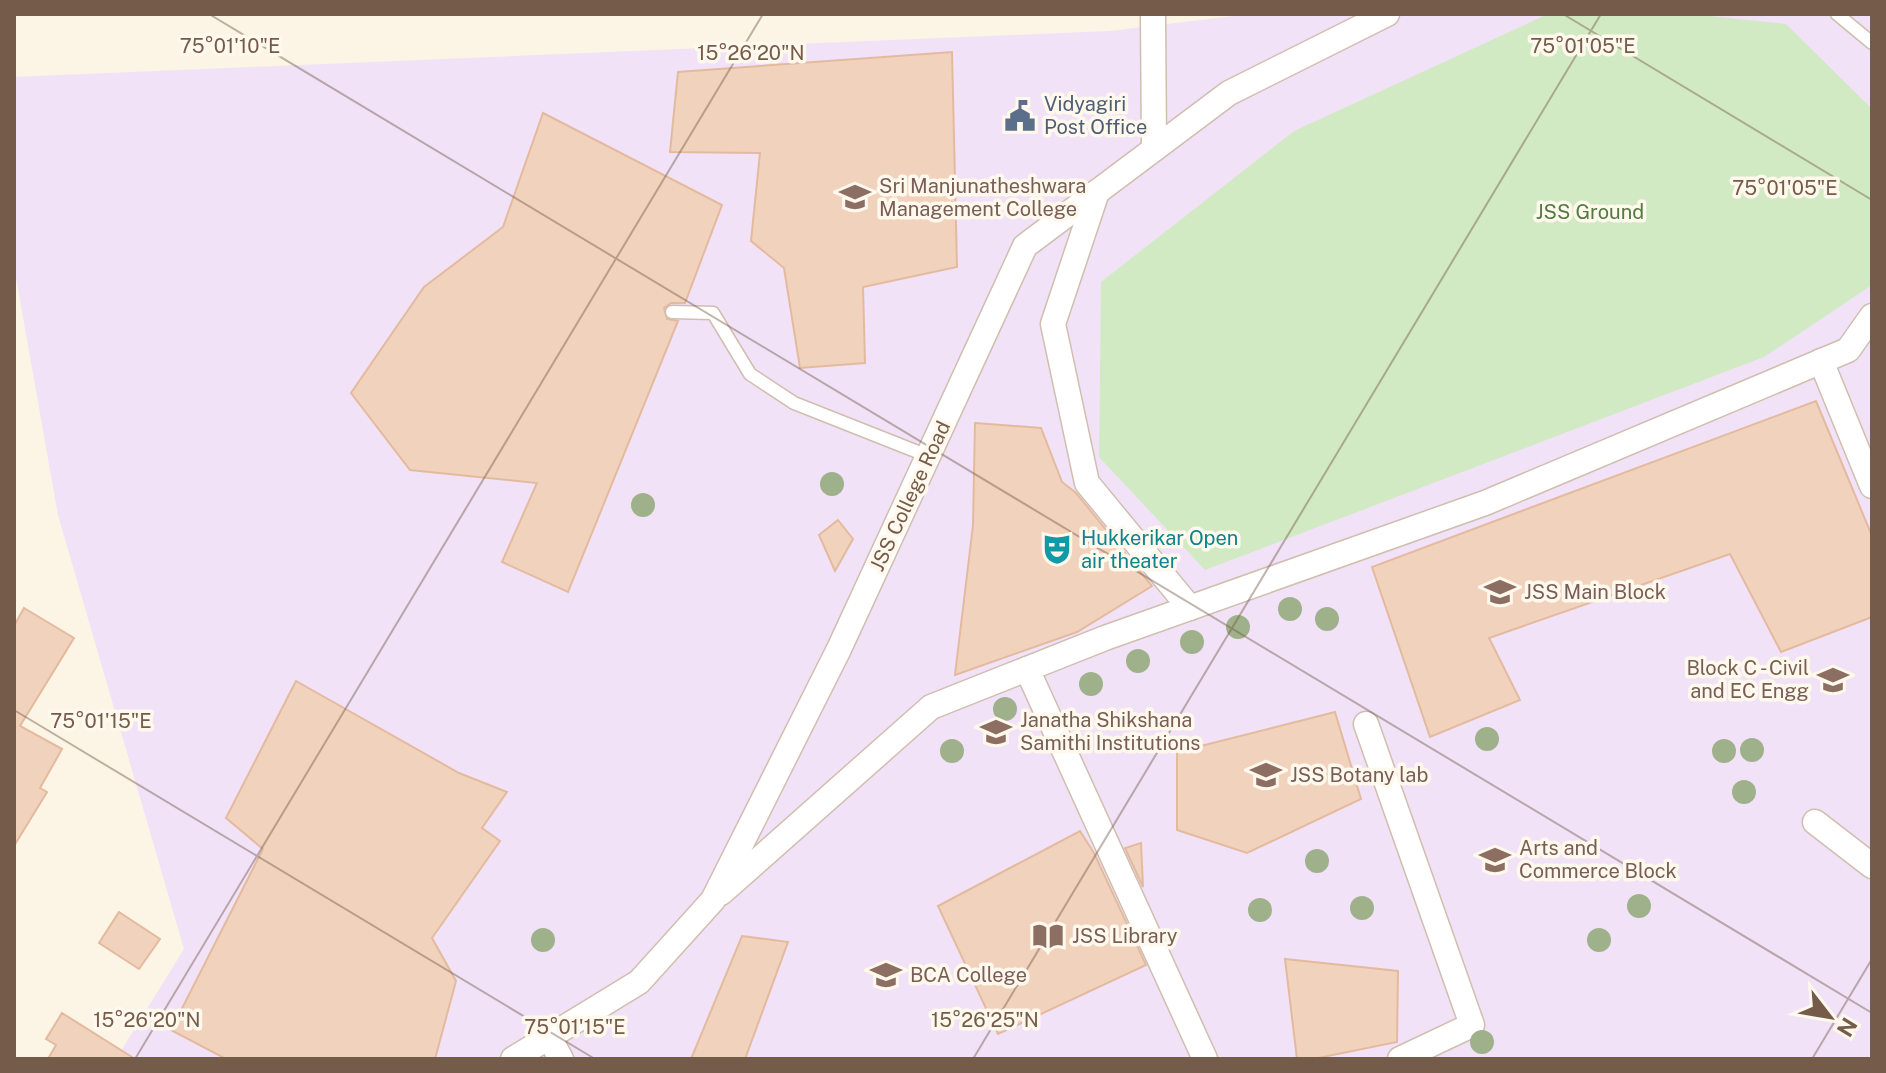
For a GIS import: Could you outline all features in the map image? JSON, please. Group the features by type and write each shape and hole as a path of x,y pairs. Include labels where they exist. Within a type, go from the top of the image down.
{"street":[{"path":"1153,14 1154,149"},
{"name":"JSS College Road","path":"513,1059 639,982 713,900 839,649 1025,246 1229,93 1387,14"},
{"path":"1097,192 1053,324 1087,483 1190,608"},
{"path":"713,900 931,707 1190,608 1485,503 1848,350 1872,316"},
{"path":"1821,361 1872,486"},
{"path":"1027,669 1205,1059"},
{"path":"1366,724 1472,1025 1400,1059"},
{"path":"1815,822 1872,866"},
{"path":"549,1037 561,1059"}],"lane":[{"path":"1837,14 1872,43"},
{"path":"672,312 713,313 750,374 794,403 928,456"}],"shaded area":[{"name":"Janatha Shikshana Samithi Institutions","path":"1250,14 1872,14 1872,1059 116,1059 184,949 58,515 14,266 14,77 1110,31"}],"green space":[{"name":"JSS Ground","path":"1548,14 1691,14 1786,24 1872,109 1872,285 1764,357 1205,570 1099,457 1101,282 1294,131"}],"building":[{"name":"Sri Manjunatheshwara Management College","path":"952,52 957,267 863,287 865,363 800,368 784,268 751,241 760,153 670,152 678,72"},
{"path":"543,113 722,205 685,303 671,303 664,308 667,319 678,321 568,592 502,562 537,483 410,470 351,393 424,287 503,227"},
{"name":"JSS Main Block","path":"1816,401 1872,536 1872,617 1781,652 1730,554 1489,638 1520,700 1430,737 1372,567"},
{"name":"Hukkerikar Open air theater","path":"975,423 1041,428 1062,482 1076,493 1152,586 1077,632 955,675 973,525"},
{"path":"838,520 853,539 835,571 819,535"},
{"path":"24,608 74,638 20,726 62,749 40,788 47,792 14,846 14,626"},
{"path":"296,681 459,773 507,792 482,828 500,841 432,938 456,981 435,1059 226,1059 171,1030 263,849 226,818"},
{"name":"JSS Botany lab","path":"1335,712 1361,799 1247,853 1177,830 1177,752"},
{"name":"JSS Library","path":"1080,831 1094,853 1146,965 998,1034 938,906"},
{"path":"1141,843 1143,887 1125,848"},
{"path":"119,912 160,939 139,969 99,943"},
{"path":"742,936 788,942 745,1059 691,1059"},
{"path":"1285,959 1398,971 1397,1042 1313,1059 1297,1059"},
{"path":"62,1013 135,1059 48,1059 56,1045 46,1039"}],"place":[{"name":"Vidyagiri Post Office","path":"1020,116"},
{"name":"Sri Manjunatheshwara Management College","path":"855,197"},
{"name":"Hukkerikar Open air theater","path":"1057,549"},
{"name":"JSS Main Block","path":"1500,592"},
{"name":"Block C - Civil and EC Engg","path":"1833,680"},
{"name":"Janatha Shikshana Samithi Institutions","path":"996,732"},
{"name":"JSS Botany lab","path":"1266,775"},
{"name":"Arts and Commerce Block","path":"1495,860"},
{"name":"JSS Library","path":"1048,936"},
{"name":"BCA College","path":"886,975"}]}
